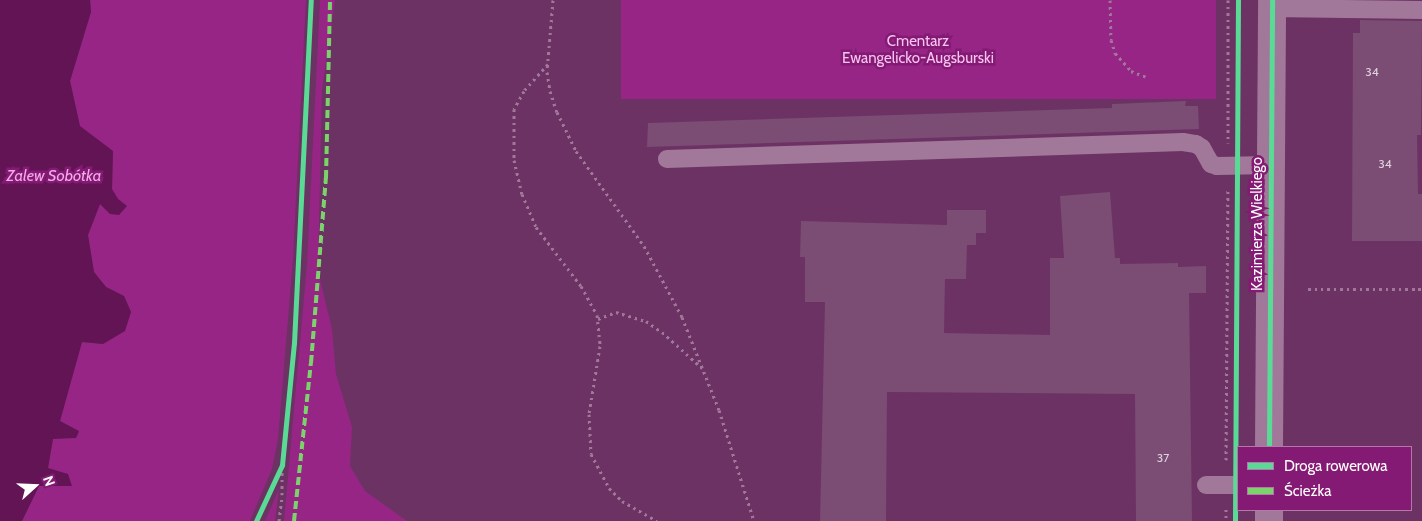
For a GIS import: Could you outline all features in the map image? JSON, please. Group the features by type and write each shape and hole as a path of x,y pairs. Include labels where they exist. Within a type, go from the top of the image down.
{"street":[{"name":"Kazimierza Wielkiego","path":"1269,446 1272,4"}],"lane":[{"path":"1272,4 1422,10"},
{"path":"667,159 1183,142 1196,144 1202,148 1211,164 1228,167 1270,164"},
{"path":"1206,485 1232,485"}],"path":[{"path":"553,0 548,63 550,91 565,131 576,151 644,246 682,317 719,410 754,521"},
{"path":"1110,0 1111,40 1115,53 1131,71 1148,78"},
{"path":"1226,521 1232,485 1228,0"},
{"path":"548,63 524,91 514,109 514,160 522,194 536,227 581,286 598,319 600,346 589,414 591,454 609,488 622,500 656,521"},
{"path":"1308,289 1422,288"},
{"path":"598,319 616,312 646,322 662,332 702,368"},
{"path":"279,521 282,495 282,465"}],"green space":[{"path":"90,0 306,0 293,259 278,439 272,469 250,521 22,521 39,486 72,486 48,468 53,438 76,438 79,432 60,421 82,342 103,344 124,331 131,312 124,296 106,287 94,272 88,235 100,204 118,199 112,189 113,151 80,127 70,81 91,12"},
{"path":"320,0 335,0 322,90 318,271 332,329 336,374 352,427 350,466 365,491 407,521 284,521 307,264"},
{"name":"Cmentarz Ewangelicko-Augsburski","path":"621,0 1216,0 1216,99 621,99"},
{"path":"279,489 275,521 265,521"}],"water":[{"name":"Zalew Sobótka","path":"0,0 90,0 91,12 70,81 80,126 113,151 112,189 118,199 127,206 119,215 110,214 100,204 88,235 94,272 106,287 124,296 131,312 125,331 103,344 82,342 60,421 79,431 76,438 53,439 48,468 68,474 72,486 39,486 22,521 0,521"}],"building":[{"path":"1360,20 1422,21 1421,135 1417,135 1418,194 1422,194 1422,241 1352,241 1353,33 1360,33"},
{"path":"1186,101 1185,106 1198,106 1199,129 647,147 648,123 1112,108 1112,104"},
{"path":"1110,192 1115,258 1120,258 1120,264 1178,263 1178,267 1206,266 1206,293 1189,293 1192,521 1136,521 1135,394 887,392 886,521 820,521 825,302 805,302 805,257 800,257 801,221 947,225 947,210 986,210 986,233 976,233 976,245 967,245 966,279 945,279 944,333 1050,335 1050,258 1064,258 1060,196"}],"marked path":[{"path":"294,521 311,363 326,178 330,0"}],"cycle path":[{"path":"256,521 282,465 294,343 311,0"},
{"path":"1235,521 1238,0"},
{"path":"1269,446 1272,0"}]}
